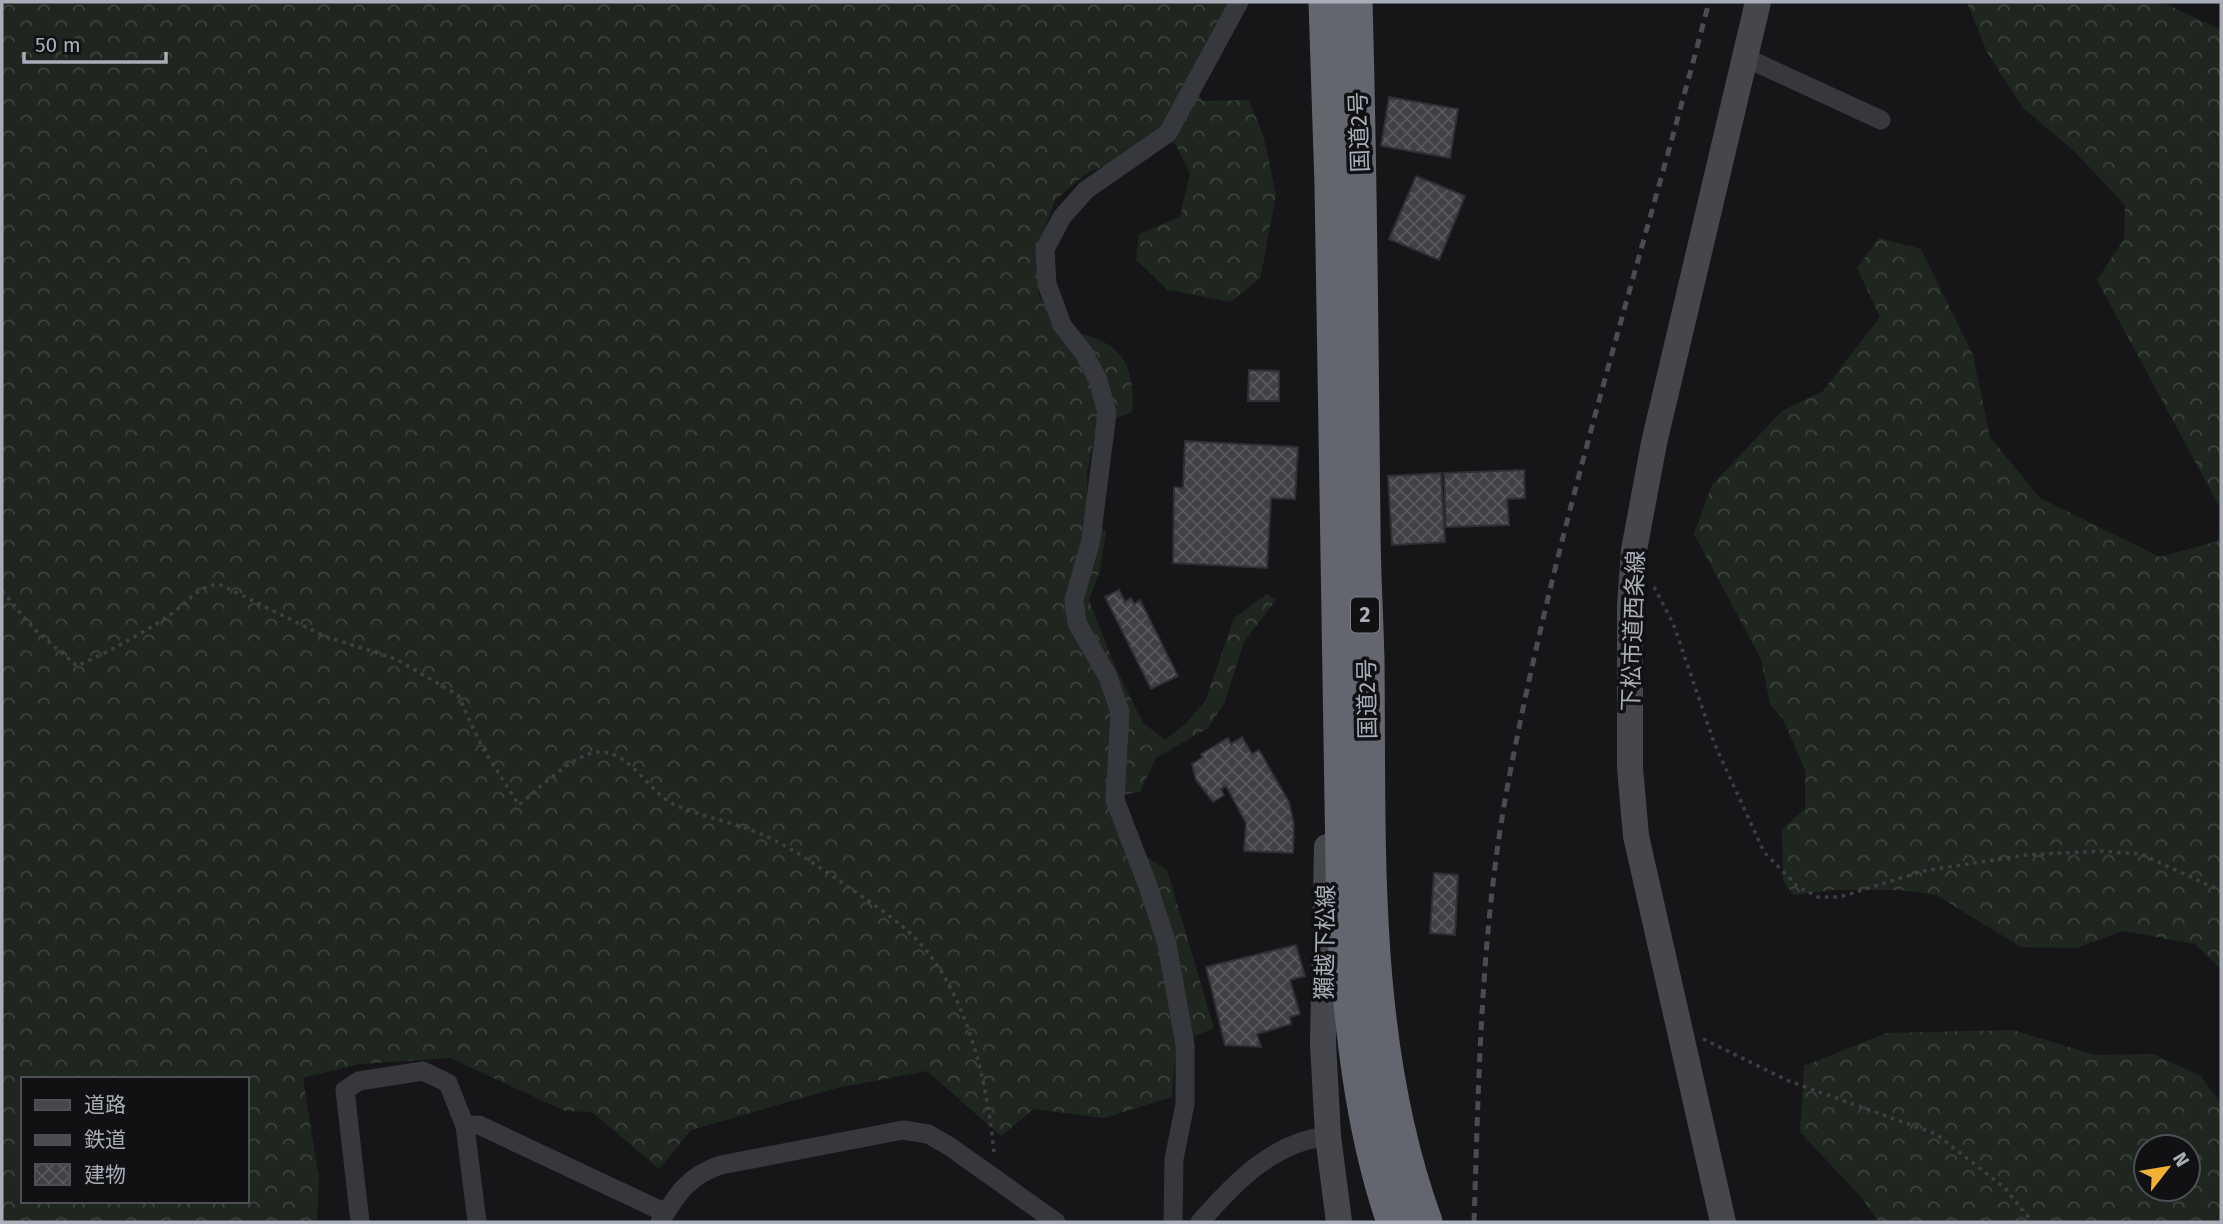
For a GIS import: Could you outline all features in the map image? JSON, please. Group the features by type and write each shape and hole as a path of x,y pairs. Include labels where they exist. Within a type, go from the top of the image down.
{"highway":[{"name":"国道2号","path":"1326,2 1332,186 1344,924 1353,1038 1368,1124 1394,1222"},
{"name":"国道2号","path":"1355,2 1362,254 1363,515 1371,927 1381,1030 1398,1123 1425,1222"}],"street":[{"path":"1173,1222 1174,1159 1185,1104 1185,1045 1167,944 1115,800 1120,712 1108,677 1077,623 1074,600 1091,540 1107,413 1098,380 1084,353 1062,325 1047,284 1045,249 1062,217 1086,190 1168,133 1240,2"},
{"name":"下松市道西条線","path":"1723,1222 1636,836 1630,768 1630,606 1634,550 1654,443 1758,2"},
{"path":"1744,57 1881,120"},
{"name":"獺越下松線","path":"1339,661 1327,842 1324,964 1328,1136 1339,1222"},
{"path":"360,1222 345,1090 359,1081 423,1071 448,1083 465,1126 477,1222"},
{"path":"465,1126 479,1125 663,1218 682,1187 700,1171 903,1130 929,1134 1056,1222"},
{"path":"1200,1222 1254,1166 1291,1143 1328,1136"}],"path":[{"path":"2,591 34,629 64,658 78,666 104,654 175,611 204,586 219,583 324,636 396,659 458,695 482,747 519,805 579,758 599,751 622,759 673,804 756,832 793,849 864,898 914,938 941,970 959,1008 985,1085 997,1180"},
{"path":"1654,587 1673,623 1715,745 1764,852 1798,887 1818,897 1840,897 1923,871 2026,855 2099,851 2141,854 2221,891"},
{"path":"1679,1028 1789,1081 1936,1134 2006,1188 2032,1222"}],"green space":[{"path":"2,2 1229,2 1191,78 1202,101 1249,100 1264,138 1276,195 1260,278 1231,302 1168,290 1136,260 1139,234 1180,217 1190,173 1175,144 1152,136 1121,159 1087,173 1055,200 1036,252 1039,295 1056,328 1106,343 1125,362 1130,375 1132,412 1097,425 1087,472 1088,512 1106,532 1100,570 1089,600 1114,664 1143,723 1165,740 1183,726 1205,702 1234,618 1267,594 1276,600 1244,642 1224,704 1208,728 1156,758 1140,792 1109,797 1127,844 1167,870 1214,1028 1176,1044 1172,1097 1104,1118 1034,1109 1001,1136 927,1071 837,1088 691,1130 659,1169 592,1112 565,1111 450,1058 360,1064 303,1078 319,1180 317,1222 2,1222"},
{"path":"1967,2 2162,2 2221,30 2221,969 2195,944 2123,931 2076,948 2021,947 1936,895 1900,890 1833,890 1793,895 1783,880 1782,829 1805,809 1805,770 1783,719 1770,704 1761,659 1694,534 1712,485 1782,411 1823,391 1880,317 1857,268 1879,238 1921,249 1973,355 1990,437 2040,498 2160,557 2218,541 2220,508 2097,280 2124,239 2125,205 2074,151 2023,108 1987,52"},
{"path":"2013,1030 2095,1055 2153,1054 2201,1076 2221,1104 2221,1222 1879,1222 1862,1198 1800,1132 1804,1066 1886,1033"}],"building":[{"path":"1389,97 1458,109 1450,158 1381,146"},
{"path":"1416,176 1465,196 1439,260 1389,239"},
{"path":"1249,370 1279,371 1279,401 1248,401"},
{"path":"1185,441 1298,447 1295,499 1271,498 1267,568 1173,563 1174,487 1183,488"},
{"path":"1524,470 1525,498 1507,499 1509,525 1446,527 1444,473"},
{"path":"1441,473 1445,542 1392,545 1388,476"},
{"path":"1119,590 1125,602 1131,598 1134,604 1140,600 1178,676 1151,689 1105,597"},
{"path":"1242,737 1252,754 1259,750 1289,802 1294,824 1293,853 1244,851 1246,823 1226,786 1221,789 1224,795 1213,802 1196,780 1192,764 1203,757 1201,754 1228,738 1231,744"},
{"path":"1434,873 1458,875 1455,935 1430,933"},
{"path":"1296,945 1305,976 1290,980 1300,1014 1290,1017 1291,1024 1257,1034 1261,1047 1225,1045 1206,967"}],"railway":[{"path":"1474,1222 1487,941 1500,829 1510,773 1530,675 1577,482 1709,2"}]}
